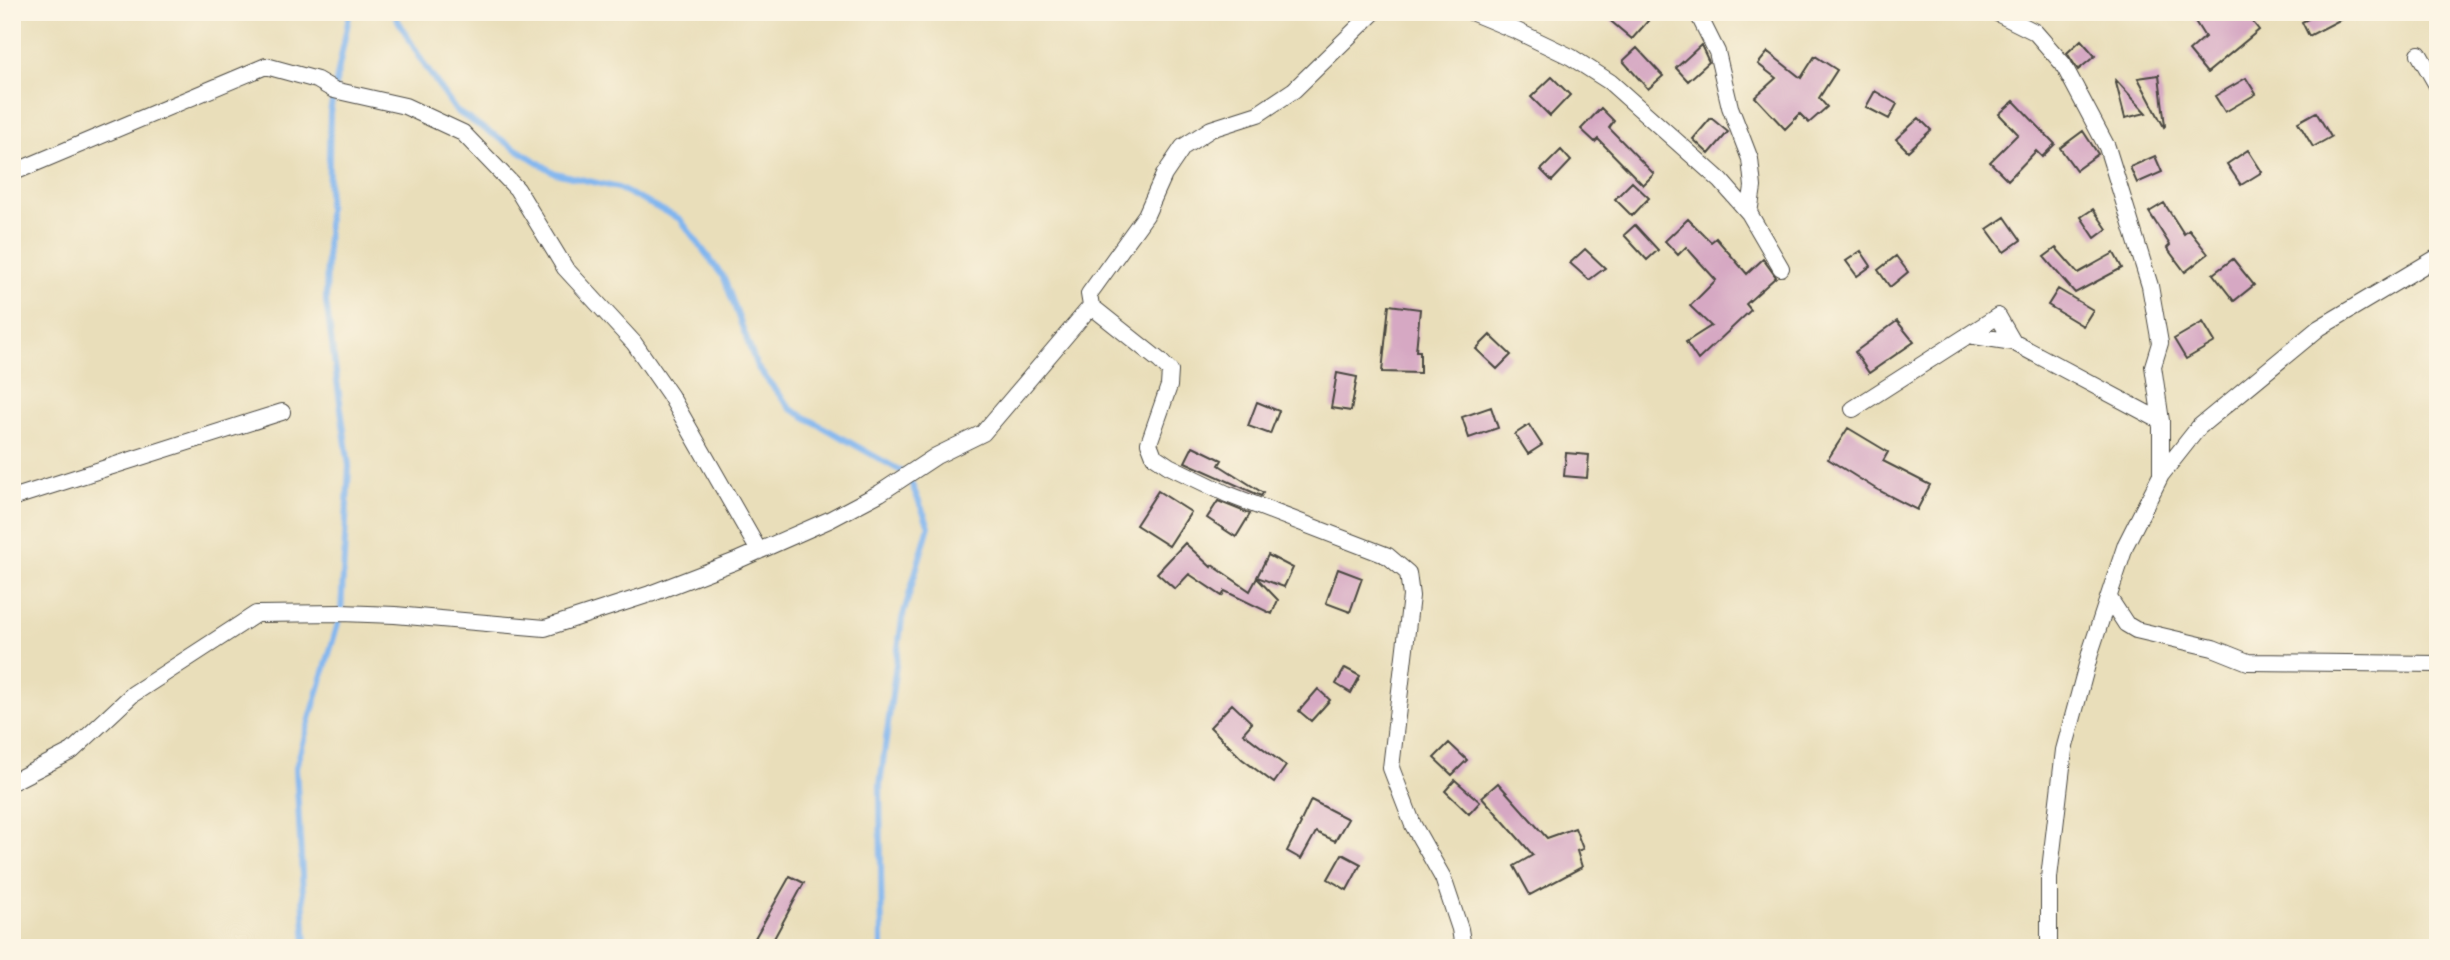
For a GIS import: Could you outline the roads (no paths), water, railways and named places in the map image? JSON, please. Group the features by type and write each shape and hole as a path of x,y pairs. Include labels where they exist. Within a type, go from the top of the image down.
{"street":[{"path":"1374,12 1294,90 1258,114 1211,129 1183,147 1164,175 1146,215 1089,294 1091,306 1160,360 1170,372 1169,386 1149,443 1154,456 1227,494 1388,556 1408,573 1411,596 1391,768 1413,825 1443,878 1460,929 1463,948"},
{"path":"1471,12 1560,52 1610,82 1721,181 1749,213 1780,268"},
{"path":"1697,12 1717,52 1730,107 1751,159 1753,187 1749,213"},
{"path":"1995,12 2035,32 2063,64 2107,148 2150,286 2160,343 2152,366 2161,421 2161,475"},
{"path":"2419,54 2438,87"},
{"path":"12,173 266,66 317,80 334,89 405,106 463,133 517,189 565,268 634,343 670,395 759,551"},
{"path":"2049,948 2049,878 2064,750 2091,650 2126,544 2161,475 2199,427 2319,328 2438,257"},
{"path":"12,782 72,751 132,694 256,614 395,615 545,628 650,594 759,551 829,520 880,493 936,456 983,433 1091,306"},
{"path":"1853,409 1998,316 2013,342"},
{"path":"1968,335 2013,342 2161,421"},
{"path":"12,498 282,412"},
{"path":"2109,598 2126,624 2136,630 2213,649 2248,662 2438,664"}],"waterway":[{"path":"306,948 296,767 341,613 349,466 326,302 330,112 350,12"},
{"path":"393,12 456,111 555,173 618,188 680,219 724,278 757,367 791,409 908,475 929,526 902,619 880,785 882,948"}]}
